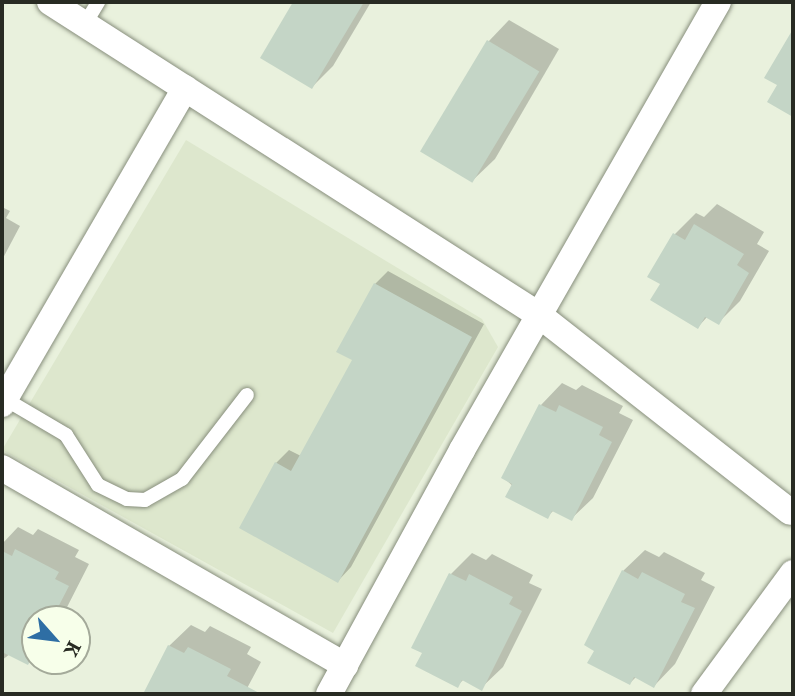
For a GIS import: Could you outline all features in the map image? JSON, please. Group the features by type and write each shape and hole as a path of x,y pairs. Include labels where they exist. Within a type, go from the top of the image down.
{"street":[{"path":"50,2 92,13 185,88 539,315 790,512"},
{"path":"329,694 712,4"},
{"path":"3,401 185,88"},
{"path":"2,468 345,665"},
{"path":"704,694 793,573"}],"lane":[{"path":"3,401 66,435 98,485 127,499 145,500 182,479 247,395"}],"shaded area":[{"path":"186,140 482,319 498,347 333,633 2,450"}],"building":[{"path":"293,2 364,2 312,89 260,58"},
{"path":"793,29 793,117 767,102 777,85 764,78"},
{"path":"487,40 539,71 472,183 420,151"},
{"path":"694,224 744,254 737,265 749,273 719,325 705,317 698,329 650,300 660,284 647,277 673,233 685,240"},
{"path":"374,283 472,337 338,583 239,528 275,462 291,471 352,360 336,352"},
{"path":"539,404 556,412 559,405 603,427 599,435 612,442 572,521 552,511 548,519 505,497 512,484 501,478"},
{"path":"15,549 59,572 55,579 69,586 59,605 21,605 21,662 2,652 2,551 12,556"},
{"path":"622,570 638,579 642,572 685,594 681,602 695,608 654,688 634,677 630,685 587,663 594,651 584,645"},
{"path":"449,573 466,581 469,574 513,597 509,604 522,611 482,691 462,680 458,688 415,666 422,653 411,648"},
{"path":"168,645 184,653 188,647 231,669 227,676 261,694 143,694"}]}
